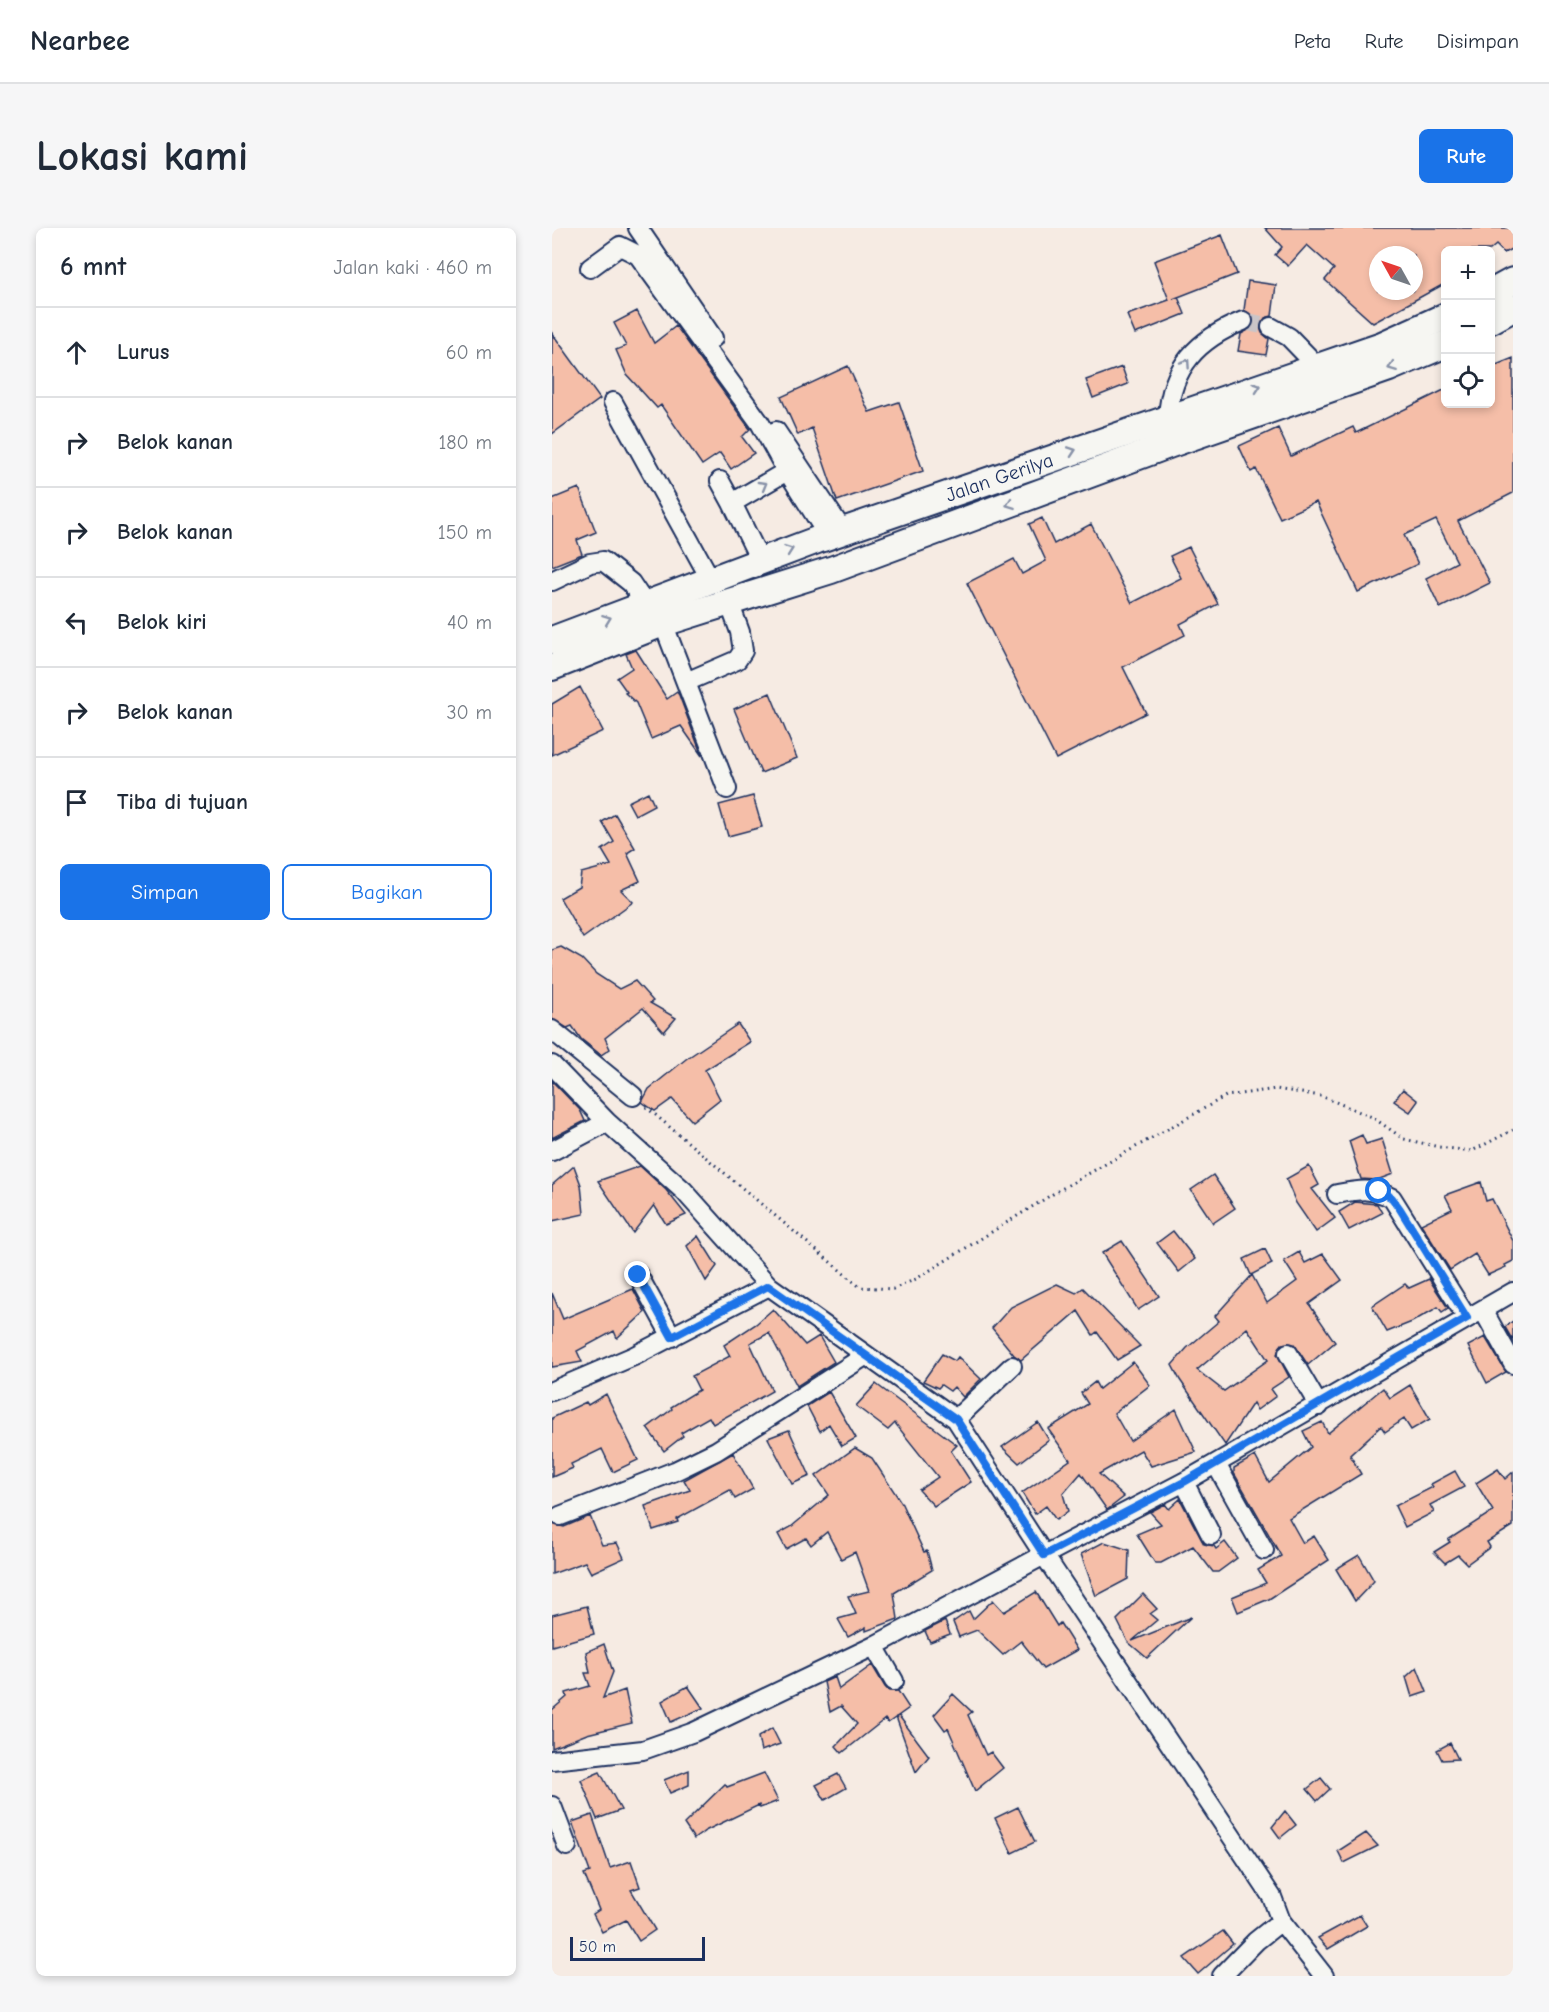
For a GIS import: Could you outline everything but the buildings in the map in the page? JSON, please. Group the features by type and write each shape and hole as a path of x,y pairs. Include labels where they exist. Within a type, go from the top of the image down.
{"highway":[{"path":"1495,291 1513,282"},
{"path":"1495,318 1513,308"},
{"name":"Jalan Gerilya","path":"554,633 645,604 836,533 1382,345 1441,318"},
{"name":"Jalan Gerilya","path":"552,667 663,622 831,570 1389,368 1441,346"},
{"path":"1168,417 1174,444"}],"street":[{"path":"638,228 836,533"},
{"path":"590,268 620,246 638,255 760,423 787,471 836,533"},
{"path":"1168,417 1169,401 1181,368 1200,344 1224,328 1243,321"},
{"path":"1271,327 1289,338 1318,367"},
{"path":"613,402 711,580"},
{"path":"732,503 787,471"},
{"path":"720,482 760,561"},
{"path":"552,581 590,563 603,561 631,583 645,604"},
{"path":"686,682 737,660 743,651 740,632 729,602"},
{"path":"663,622 727,789"},
{"path":"552,1030 633,1096"},
{"path":"552,1065 607,1122 684,1191 768,1286 956,1419 1272,1897 1281,1921 1324,1976"},
{"path":"552,1151 607,1122"},
{"path":"1337,1194 1366,1189 1379,1191 1392,1198 1513,1364"},
{"path":"638,1275 672,1337"},
{"path":"552,1391 672,1337 768,1286"},
{"path":"552,1760 643,1750 694,1732 874,1646 1184,1482 1513,1292"},
{"path":"1288,1353 1319,1406"},
{"path":"560,1516 675,1471 716,1451 865,1356"},
{"path":"956,1419 1012,1366"},
{"path":"1216,1464 1264,1550"},
{"path":"1184,1482 1211,1535"},
{"path":"874,1646 894,1681"},
{"path":"552,1806 567,1846"},
{"path":"1222,1976 1256,1941 1281,1921"}],"path":[{"path":"633,1096 860,1287 893,1289 916,1279 1056,1192 1226,1096 1276,1089 1321,1096 1372,1117 1404,1139 1472,1151 1513,1130"}],"tunnel":[{"path":"1243,321 1271,327"}],"route":[{"path":"638,1275 672,1337 768,1286 890,1375 956,1419 1044,1555 1184,1482 1319,1406 1404,1353 1467,1318 1400,1209 1392,1198 1379,1191"}]}
